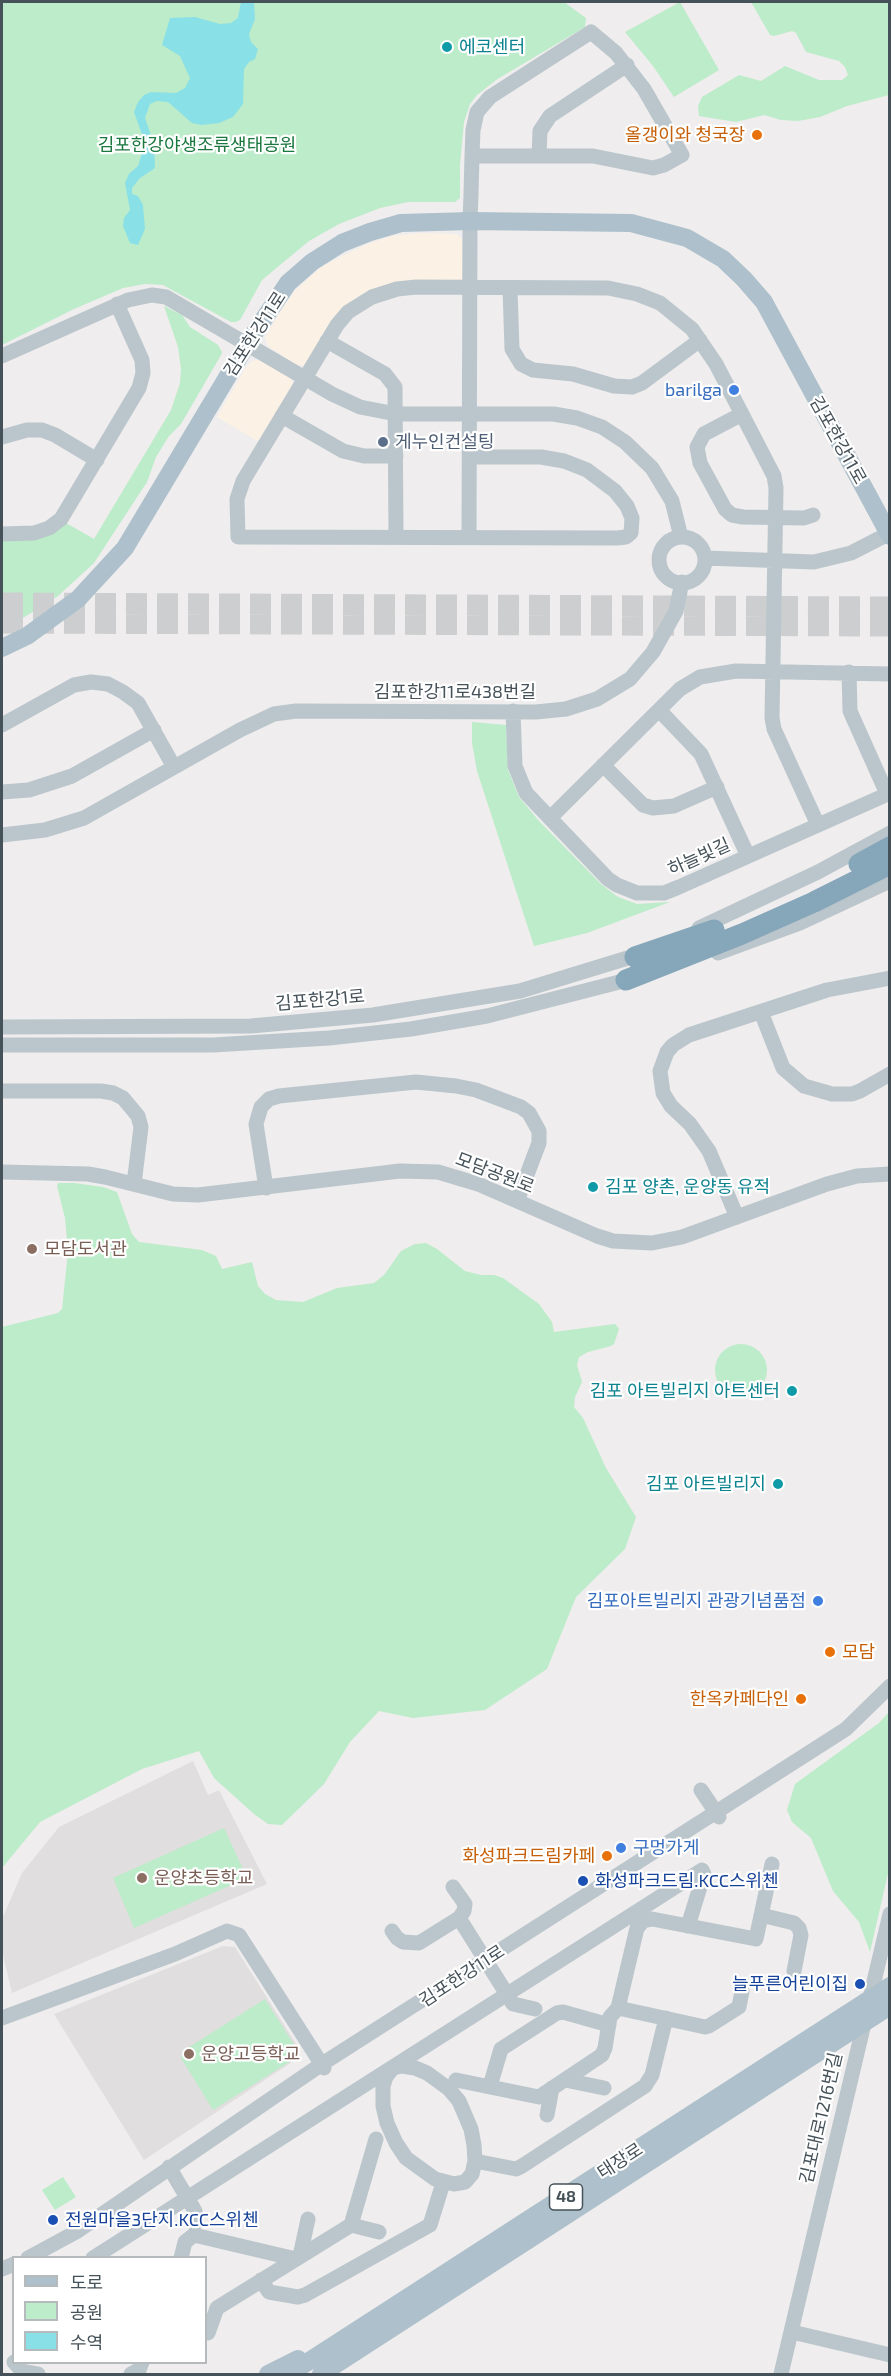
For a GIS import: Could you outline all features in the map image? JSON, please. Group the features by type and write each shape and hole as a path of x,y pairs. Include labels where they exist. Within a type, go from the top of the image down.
{"highway":[{"path":"635,957 735,922 830,879 890,847"},
{"path":"626,980 814,902 890,864"}],"main road":[{"name":"김포한강11로","path":"2,648 27,636 65,610 112,564 137,530 247,344 288,283 312,262 342,243 401,223 470,220 631,223 687,238 723,259 764,302 889,531"},
{"name":"태장로","path":"289,2374 890,1986"},
{"name":"태장로","path":"321,2374 890,2006"},
{"path":"268,2374 367,2325"},
{"path":"340,2374 400,2325"}],"street":[{"path":"469,537 470,220 472,156 477,112 484,102 591,32 609,46 627,65 651,99 682,155 659,167 646,168 593,156 472,156"},
{"path":"538,155 540,131 550,116 627,65"},
{"path":"470,457 541,457 577,465 615,491 630,512 633,525 631,532 622,538 238,537 237,499 240,487 327,341 348,312 378,294 405,288 608,288 637,294 670,309 686,322 716,364 774,476 772,718 774,729 818,825"},
{"path":"510,288 512,349 521,364 533,370 573,374 614,386 632,387 642,383 700,340"},
{"path":"2,356 117,304 143,296 166,297 351,404 396,414 538,413 589,422 612,434 636,452 660,479 676,511 681,537"},
{"path":"2,534 34,533 55,524 66,512 139,388 143,373 142,360 117,304"},
{"path":"327,341 390,378 396,392 396,537"},
{"path":"742,414 704,434 697,447 698,458 728,513 737,517 775,518 804,518 813,515"},
{"path":"282,416 343,451 364,456 396,456"},
{"path":"2,437 27,430 42,430 55,435 97,460"},
{"path":"705,558 814,562 834,559 851,553 889,531"},
{"path":"681,537 698,543 705,558 702,572 696,578 681,582 675,581 664,573 659,560 663,547 668,542 681,537"},
{"name":"김포한강11로438번길","path":"2,836 33,833 75,822 255,722 285,712 566,709 597,699 617,688 636,672 653,652 676,612 681,582"},
{"path":"550,818 680,688 700,677 736,671 890,674"},
{"name":"하늘빛길","path":"513,711 513,751 519,779 526,793 608,879 638,893 664,893 888,794 850,711 849,672"},
{"path":"2,725 66,688 91,682 115,687 131,697 143,710 174,767"},
{"name":"하늘빛길","path":"659,710 701,754 748,856"},
{"path":"2,792 29,790 65,779 154,730"},
{"path":"603,765 643,805 653,808 674,807 717,787"},
{"name":"김포한강1로","path":"2,1027 240,1026 340,1018 520,991 635,957 818,872 890,833"},
{"path":"2,1045 213,1045 329,1038 411,1029 487,1016 626,980 741,946 800,923 890,881"},
{"path":"736,1217 709,1150 690,1124 666,1099 661,1086 660,1071 667,1052 680,1040 827,990 890,978"},
{"path":"761,1012 783,1068 804,1086 832,1094 852,1094 890,1074"},
{"path":"266,1188 256,1124 261,1107 269,1099 279,1096 416,1082 477,1090 521,1107 529,1113 538,1131 539,1143 517,1201"},
{"path":"2,1091 101,1091 123,1098 138,1116 141,1127 134,1184"},
{"name":"모담공원로","path":"2,1172 70,1173 105,1177 181,1196 423,1170 452,1175 597,1236 630,1243 652,1243 682,1238 827,1184 857,1176 890,1174"},
{"name":"김포한강11로","path":"718,1815 846,1729 890,1686"},
{"name":"김포한강11로","path":"32,2256 76,2232 323,2066 848,1732 890,1694"},
{"path":"701,1790 718,1815"},
{"path":"456,2080 539,2097 602,2055 610,2018 618,2008 637,1928 643,1920 652,1918 756,1939 772,1864"},
{"path":"96,2256 702,1870 704,1874 688,1926"},
{"path":"392,1931 403,1942 419,1943 459,1918 464,1911 465,1904 453,1887"},
{"name":"김포대로1216번길","path":"781,2374 890,1914"},
{"path":"761,1915 794,1923 799,1928 801,1935 794,1971"},
{"path":"459,1918 513,2004 535,2009"},
{"path":"2,2018 165,1958 227,1931 239,1935 323,2066"},
{"path":"618,2008 709,2026 739,2007 742,1991"},
{"path":"490,2086 501,2049 557,2013 563,2012 609,2025"},
{"path":"475,2161 516,2169 645,2086 652,2075 666,2018"},
{"path":"393,2068 415,2068 427,2073 449,2089 459,2101 469,2122 474,2145 475,2161 472,2174 465,2182 443,2183 420,2170 406,2158 387,2124 383,2106 383,2086 393,2068"},
{"path":"559,2084 604,2088"},
{"path":"547,2115 559,2084"},
{"path":"208,2333 217,2308 351,2225 376,2139"},
{"path":"169,2169 195,2211 195,2224"},
{"name":"김포한강11로","path":"40,2256 78,2234 169,2169"},
{"path":"261,2280 269,2292 298,2297 305,2295 430,2225 443,2183"},
{"path":"298,2257 308,2219"},
{"path":"351,2225 379,2232"},
{"path":"182,2256 185,2242 194,2235 298,2257"},
{"path":"792,2332 890,2355"},
{"path":"16,2364 22,2371 38,2374"},
{"path":"131,2374 139,2370 141,2364"}],"shaded area":[{"path":"421,233 456,234 462,239 462,280 381,289 303,366 295,364 268,346 265,338 283,307 296,290 321,267 365,245 392,236"},
{"path":"259,360 290,378 293,385 261,443 217,417 245,369 252,361"},
{"name":"운양초등학교","path":"193,1761 208,1795 219,1790 267,1884 12,1993 2,1951 2,1919 22,1873 59,1827"},
{"name":"운양고등학교","path":"223,1946 235,1947 300,2050 298,2058 144,2160 54,2014"}],"green space":[{"name":"김포한강야생조류생태공원","path":"2,2 564,2 586,18 585,27 496,80 477,95 470,104 464,122 460,198 455,202 408,202 380,208 339,224 309,241 262,280 240,320 236,322 231,322 163,285 145,284 123,288 74,309 2,345"},
{"path":"680,2 719,70 674,97 653,66 625,32"},
{"path":"751,2 889,2 889,95 847,106 820,117 798,121 781,120 764,115 736,122 699,116 698,106 702,97 739,75 761,81 785,66 819,80 842,80 848,75 845,67 839,61 806,52 796,33 792,31 770,35"},
{"path":"164,306 182,315 190,327 218,345 222,352 221,355 181,424 169,436 156,457 147,482 94,563 58,596 2,631 2,540 66,523 94,539 171,410 180,383 181,369 178,347"},
{"path":"472,722 506,725 508,770 519,797 539,821 601,884 618,897 637,904 670,902 587,933 534,946 477,771 472,743"},
{"path":"58,1183 103,1187 117,1192 132,1234 139,1242 202,1250 216,1256 222,1269 252,1262 258,1286 265,1294 276,1300 303,1302 337,1288 374,1283 384,1275 401,1251 415,1244 426,1243 465,1271 503,1278 539,1304 552,1322 554,1332 615,1324 619,1329 614,1344 579,1357 577,1365 582,1382 575,1397 574,1407 583,1418 606,1468 636,1517 625,1549 576,1597 547,1669 485,1710 413,1718 379,1711 350,1742 324,1784 282,1825 268,1824 254,1814 214,1778 199,1751 142,1769 40,1822 2,1868 2,1327 58,1313 62,1309 68,1252 65,1218 57,1186"},
{"path":"736,1344 746,1344 755,1348 763,1356 767,1370 763,1384 755,1392 746,1396 736,1396 727,1392 719,1384 715,1375 715,1365 719,1356 727,1348"},
{"path":"889,1712 889,1869 870,1952 859,1922 833,1891 811,1838 792,1822 787,1810 795,1784 879,1723"},
{"path":"224,1828 247,1878 134,1928 113,1878"},
{"path":"265,1999 298,2051 297,2057 213,2110 181,2058 183,2051"},
{"path":"63,2177 76,2197 55,2210 42,2190"}],"water":[{"path":"241,2 254,3 255,19 249,34 251,42 258,49 255,59 249,62 244,69 243,104 233,117 219,123 202,125 192,123 168,102 157,101 150,104 145,118 154,144 155,168 140,178 132,188 132,194 138,196 143,205 145,229 138,245 130,243 123,226 124,218 130,210 125,183 129,174 138,166 145,143 134,112 144,95 151,92 176,93 185,88 190,78 180,56 162,45 170,18 195,17 220,24 231,23 238,18"}],"tunnel":[{"path":"2,603 890,607"},
{"path":"2,623 890,626"}],"place":[{"name":"에코센터","path":"447,47"},
{"name":"올갱이와 청국장","path":"757,135"},
{"name":"barilga","path":"734,390"},
{"name":"게누인컨설팅","path":"383,442"},
{"name":"김포 양촌, 운양동 유적","path":"593,1187"},
{"name":"모담도서관","path":"32,1249"},
{"name":"김포 아트빌리지 아트센터","path":"792,1391"},
{"name":"김포 아트빌리지","path":"778,1484"},
{"name":"김포아트빌리지 관광기념품점","path":"818,1601"},
{"name":"모담","path":"830,1652"},
{"name":"한옥카페다인","path":"801,1699"},
{"name":"구멍가게","path":"621,1848"},
{"name":"화성파크드림카페","path":"607,1856"},
{"name":"운양초등학교","path":"142,1878"},
{"name":"화성파크드림.KCC스위첸","path":"583,1881"},
{"name":"늘푸른어린이집","path":"860,1984"},
{"name":"운양고등학교","path":"189,2054"},
{"name":"전원마을3단지.KCC스위첸","path":"53,2220"}]}
